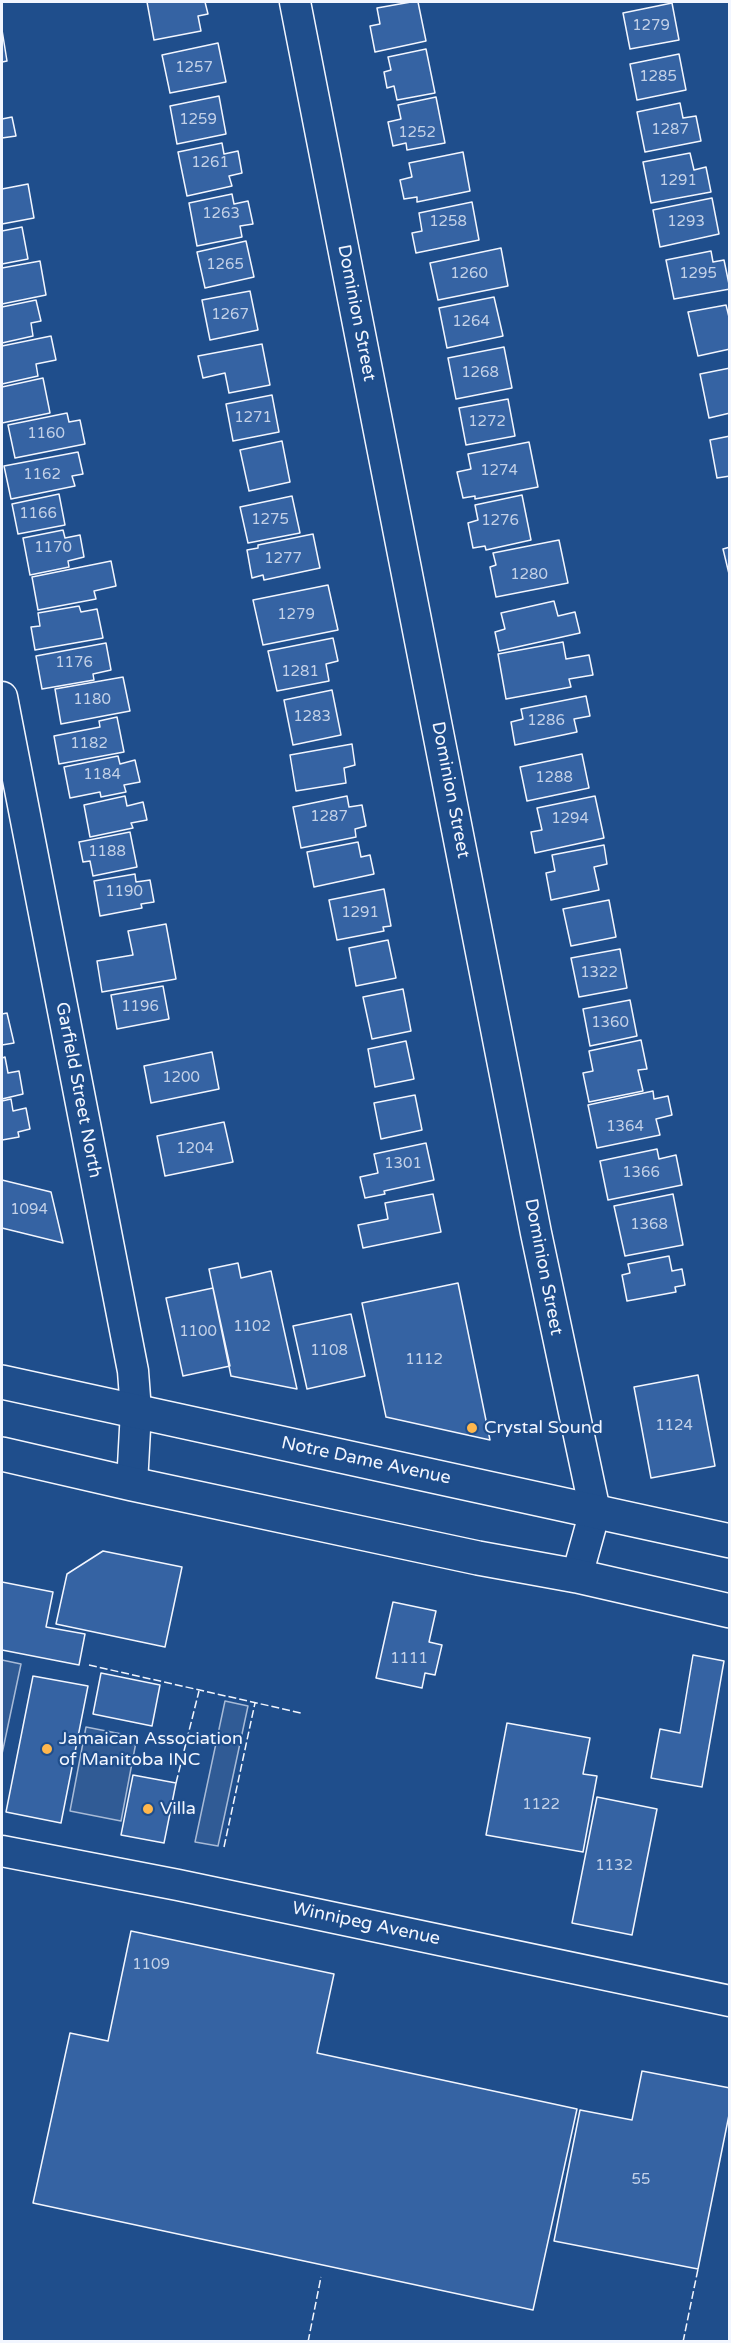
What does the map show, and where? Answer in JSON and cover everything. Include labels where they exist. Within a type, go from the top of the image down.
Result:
[{"type":"main road","name":"Notre Dame Avenue","points":[[2,1382],[729,1540]]},
{"type":"main road","points":[[2,1454],[478,1558],[577,1576],[729,1611]]},
{"type":"street","name":"Dominion Street","points":[[296,2],[534,1221],[595,1511],[577,1576]]},
{"type":"street","name":"Garfield Street North","points":[[2,697],[133,1371],[136,1411],[132,1484]]},
{"type":"street","name":"Winnipeg Avenue","points":[[2,1851],[121,1873],[729,2001]]},
{"type":"shaded area","points":[[2,1660],[21,1664],[2,1754]]},
{"type":"shaded area","points":[[225,1701],[248,1706],[218,1846],[195,1842]]},
{"type":"shaded area","points":[[86,1727],[137,1737],[121,1821],[70,1811]]},
{"type":"building","points":[[147,2],[205,2],[208,14],[198,16],[201,31],[154,40]]},
{"type":"building","points":[[418,2],[426,41],[375,52],[370,26],[380,24],[377,8]]},
{"type":"building","points":[[672,3],[679,40],[630,49],[623,13]]},
{"type":"building","points":[[2,30],[7,61],[2,62]]},
{"type":"building","points":[[218,43],[226,82],[170,93],[162,55]]},
{"type":"building","points":[[426,49],[435,93],[397,100],[394,86],[387,88],[384,72],[391,70],[388,57]]},
{"type":"building","points":[[679,54],[686,90],[637,100],[630,64]]},
{"type":"building","points":[[219,96],[226,134],[177,144],[170,106]]},
{"type":"building","points":[[436,97],[445,143],[407,150],[406,143],[393,146],[388,122],[401,119],[398,105]]},
{"type":"building","points":[[680,103],[683,118],[696,116],[701,141],[645,152],[637,112]]},
{"type":"building","points":[[12,117],[16,136],[2,138],[2,119]]},
{"type":"building","points":[[222,143],[224,154],[238,151],[242,173],[229,176],[232,186],[187,196],[178,152]]},
{"type":"building","points":[[463,152],[470,191],[417,202],[417,197],[404,199],[400,180],[412,177],[409,163]]},
{"type":"building","points":[[690,153],[694,170],[706,167],[711,192],[651,203],[643,162]]},
{"type":"building","points":[[28,184],[34,218],[2,224],[2,189]]},
{"type":"building","points":[[232,194],[234,204],[248,201],[253,224],[240,226],[242,237],[197,246],[189,203]]},
{"type":"building","points":[[712,198],[719,234],[660,247],[653,210]]},
{"type":"building","points":[[472,202],[479,240],[416,253],[412,233],[422,231],[419,213]]},
{"type":"building","points":[[22,227],[28,259],[2,264],[2,231]]},
{"type":"building","points":[[246,241],[254,277],[205,288],[197,252]]},
{"type":"building","points":[[501,248],[508,286],[438,300],[430,263]]},
{"type":"building","points":[[711,251],[713,262],[724,260],[730,289],[674,299],[666,260]]},
{"type":"building","points":[[40,261],[46,295],[2,304],[2,268]]},
{"type":"building","points":[[250,291],[258,330],[210,340],[202,300]]},
{"type":"building","points":[[494,297],[503,336],[447,348],[439,308]]},
{"type":"building","points":[[36,300],[41,321],[31,323],[33,336],[2,343],[2,307]]},
{"type":"building","points":[[726,305],[730,321],[730,349],[698,356],[688,312]]},
{"type":"building","points":[[51,336],[56,360],[36,364],[38,376],[2,384],[2,346]]},
{"type":"building","points":[[262,344],[270,385],[229,393],[225,373],[203,378],[198,356]]},
{"type":"building","points":[[504,347],[512,388],[456,399],[448,358]]},
{"type":"building","points":[[730,368],[730,413],[709,418],[700,374]]},
{"type":"building","points":[[43,378],[50,413],[2,423],[2,387]]},
{"type":"building","points":[[272,395],[279,432],[233,441],[226,404]]},
{"type":"building","points":[[508,399],[515,436],[466,445],[459,408]]},
{"type":"building","points":[[67,413],[69,422],[80,420],[85,444],[15,458],[8,425]]},
{"type":"building","points":[[730,436],[730,476],[717,478],[710,440]]},
{"type":"building","points":[[282,441],[290,482],[249,491],[240,450]]},
{"type":"building","points":[[529,442],[538,487],[475,499],[475,496],[463,498],[457,472],[471,469],[468,454]]},
{"type":"building","points":[[78,452],[83,474],[72,476],[75,486],[11,499],[4,466]]},
{"type":"building","points":[[59,494],[65,525],[18,534],[12,504]]},
{"type":"building","points":[[522,495],[531,540],[486,550],[485,546],[473,548],[468,523],[478,520],[475,505]]},
{"type":"building","points":[[292,496],[300,533],[248,543],[240,507]]},
{"type":"building","points":[[63,530],[65,538],[80,535],[84,557],[68,561],[69,567],[30,575],[23,538]]},
{"type":"building","points":[[313,534],[320,568],[264,580],[263,575],[252,578],[247,550],[258,548],[258,545]]},
{"type":"building","points":[[559,540],[568,583],[496,597],[490,567],[496,565],[493,553]]},
{"type":"building","points":[[730,547],[730,578],[723,549]]},
{"type":"building","points":[[111,561],[116,586],[94,591],[96,599],[38,610],[32,577]]},
{"type":"building","points":[[328,585],[338,630],[263,645],[253,600]]},
{"type":"building","points":[[554,601],[558,616],[575,612],[580,633],[499,651],[495,632],[505,629],[501,613]]},
{"type":"building","points":[[79,606],[81,612],[97,609],[103,638],[35,650],[31,627],[40,626],[38,613]]},
{"type":"building","points":[[333,638],[338,661],[326,664],[329,681],[277,691],[268,651]]},
{"type":"building","points":[[563,642],[566,659],[589,655],[593,675],[569,679],[571,687],[506,699],[498,654]]},
{"type":"building","points":[[106,643],[111,670],[93,674],[94,680],[42,689],[36,656]]},
{"type":"building","points":[[123,677],[130,711],[61,724],[55,689]]},
{"type":"building","points":[[332,690],[341,735],[293,745],[284,700]]},
{"type":"building","points":[[586,696],[590,716],[574,719],[577,732],[515,745],[511,722],[523,719],[521,709]]},
{"type":"building","points":[[117,717],[124,752],[59,764],[54,736],[100,727],[99,721]]},
{"type":"building","points":[[352,744],[355,765],[344,768],[346,783],[296,791],[290,755]]},
{"type":"building","points":[[582,754],[589,788],[527,801],[520,767]]},
{"type":"building","points":[[118,756],[120,764],[135,760],[140,782],[124,785],[126,792],[101,797],[100,792],[70,798],[64,767]]},
{"type":"building","points":[[125,796],[127,806],[143,802],[147,820],[131,823],[133,828],[90,837],[84,805]]},
{"type":"building","points":[[347,796],[349,807],[362,805],[366,826],[355,829],[356,837],[301,848],[293,807]]},
{"type":"building","points":[[595,796],[604,838],[535,853],[531,832],[542,830],[537,808]]},
{"type":"building","points":[[130,832],[137,867],[93,876],[90,861],[83,862],[79,842]]},
{"type":"building","points":[[358,842],[361,857],[370,855],[374,874],[314,887],[307,852]]},
{"type":"building","points":[[604,845],[607,864],[594,867],[599,890],[551,900],[546,873],[555,871],[552,855]]},
{"type":"building","points":[[135,874],[136,882],[150,880],[154,902],[141,904],[142,908],[100,916],[94,881]]},
{"type":"building","points":[[384,889],[391,926],[383,927],[384,931],[337,940],[329,900]]},
{"type":"building","points":[[609,900],[616,937],[571,946],[563,909]]},
{"type":"building","points":[[166,924],[176,979],[102,992],[97,961],[133,955],[128,931]]},
{"type":"building","points":[[388,940],[396,978],[356,986],[349,948]]},
{"type":"building","points":[[620,949],[627,988],[579,997],[571,958]]},
{"type":"building","points":[[163,986],[169,1019],[117,1029],[111,995]]},
{"type":"building","points":[[403,989],[411,1031],[372,1039],[363,997]]},
{"type":"building","points":[[630,1000],[637,1036],[590,1046],[583,1009]]},
{"type":"building","points":[[7,1013],[14,1043],[2,1045],[2,1014]]},
{"type":"building","points":[[641,1040],[647,1069],[638,1070],[643,1091],[589,1102],[583,1073],[593,1071],[589,1051]]},
{"type":"building","points":[[406,1041],[414,1079],[375,1087],[368,1049]]},
{"type":"building","points":[[212,1052],[219,1089],[151,1103],[144,1066]]},
{"type":"building","points":[[5,1057],[8,1073],[19,1071],[23,1094],[2,1099],[2,1058]]},
{"type":"building","points":[[653,1091],[654,1099],[668,1096],[672,1115],[656,1119],[660,1135],[597,1148],[588,1105]]},
{"type":"building","points":[[415,1095],[422,1130],[381,1139],[374,1103]]},
{"type":"building","points":[[11,1099],[13,1111],[26,1108],[30,1129],[18,1132],[19,1137],[2,1140],[2,1101]]},
{"type":"building","points":[[224,1122],[233,1162],[165,1176],[157,1136]]},
{"type":"building","points":[[426,1143],[434,1180],[384,1191],[385,1194],[365,1198],[360,1177],[378,1173],[374,1154]]},
{"type":"building","points":[[657,1149],[659,1159],[676,1155],[682,1185],[608,1200],[600,1161]]},
{"type":"building","points":[[2,1180],[51,1192],[63,1243],[2,1228]]},
{"type":"building","points":[[433,1194],[441,1232],[363,1248],[358,1225],[388,1219],[385,1203]]},
{"type":"building","points":[[673,1194],[683,1245],[625,1256],[614,1206]]},
{"type":"building","points":[[669,1256],[672,1271],[682,1269],[685,1285],[675,1287],[676,1292],[627,1301],[622,1275],[630,1273],[628,1264]]},
{"type":"building","points":[[238,1263],[241,1278],[271,1271],[297,1389],[231,1376],[209,1269]]},
{"type":"building","points":[[458,1283],[490,1440],[386,1417],[362,1303]]},
{"type":"building","points":[[213,1288],[230,1366],[183,1376],[166,1298]]},
{"type":"building","points":[[351,1314],[365,1376],[307,1389],[293,1326]]},
{"type":"building","points":[[698,1375],[715,1466],[651,1478],[634,1387]]},
{"type":"building","points":[[103,1551],[182,1567],[165,1647],[56,1624],[67,1574]]},
{"type":"building","points":[[2,1582],[53,1592],[46,1627],[85,1634],[79,1665],[2,1650]]},
{"type":"building","points":[[393,1602],[436,1611],[429,1642],[442,1645],[435,1675],[425,1673],[422,1688],[376,1678]]},
{"type":"building","points":[[693,1655],[724,1661],[702,1787],[651,1778],[660,1729],[680,1733]]},
{"type":"building","points":[[101,1673],[160,1685],[152,1726],[93,1714]]},
{"type":"building","name":"Jamaican Association of Manitoba INC","points":[[33,1676],[88,1686],[61,1823],[6,1812]]},
{"type":"building","points":[[507,1723],[590,1738],[583,1774],[597,1776],[583,1852],[486,1835]]},
{"type":"building","name":"Villa","points":[[133,1775],[176,1783],[164,1843],[121,1835]]},
{"type":"building","points":[[597,1797],[657,1809],[632,1935],[572,1923]]},
{"type":"building","points":[[131,1931],[334,1974],[317,2053],[577,2109],[533,2310],[33,2203],[70,2033],[108,2041]]},
{"type":"building","points":[[642,2071],[730,2088],[730,2110],[698,2269],[554,2241],[580,2110],[632,2120]]},
{"type":"fence","points":[[89,1665],[301,1713]]},
{"type":"fence","points":[[176,1783],[199,1691]]},
{"type":"fence","points":[[224,1847],[255,1703]]},
{"type":"fence","points":[[683,2342],[698,2269]]},
{"type":"fence","points":[[308,2342],[321,2277]]},
{"type":"place","name":"Crystal Sound","points":[[472,1428]]},
{"type":"place","name":"Jamaican Association of Manitoba INC","points":[[47,1749]]},
{"type":"place","name":"Villa","points":[[148,1809]]}]
